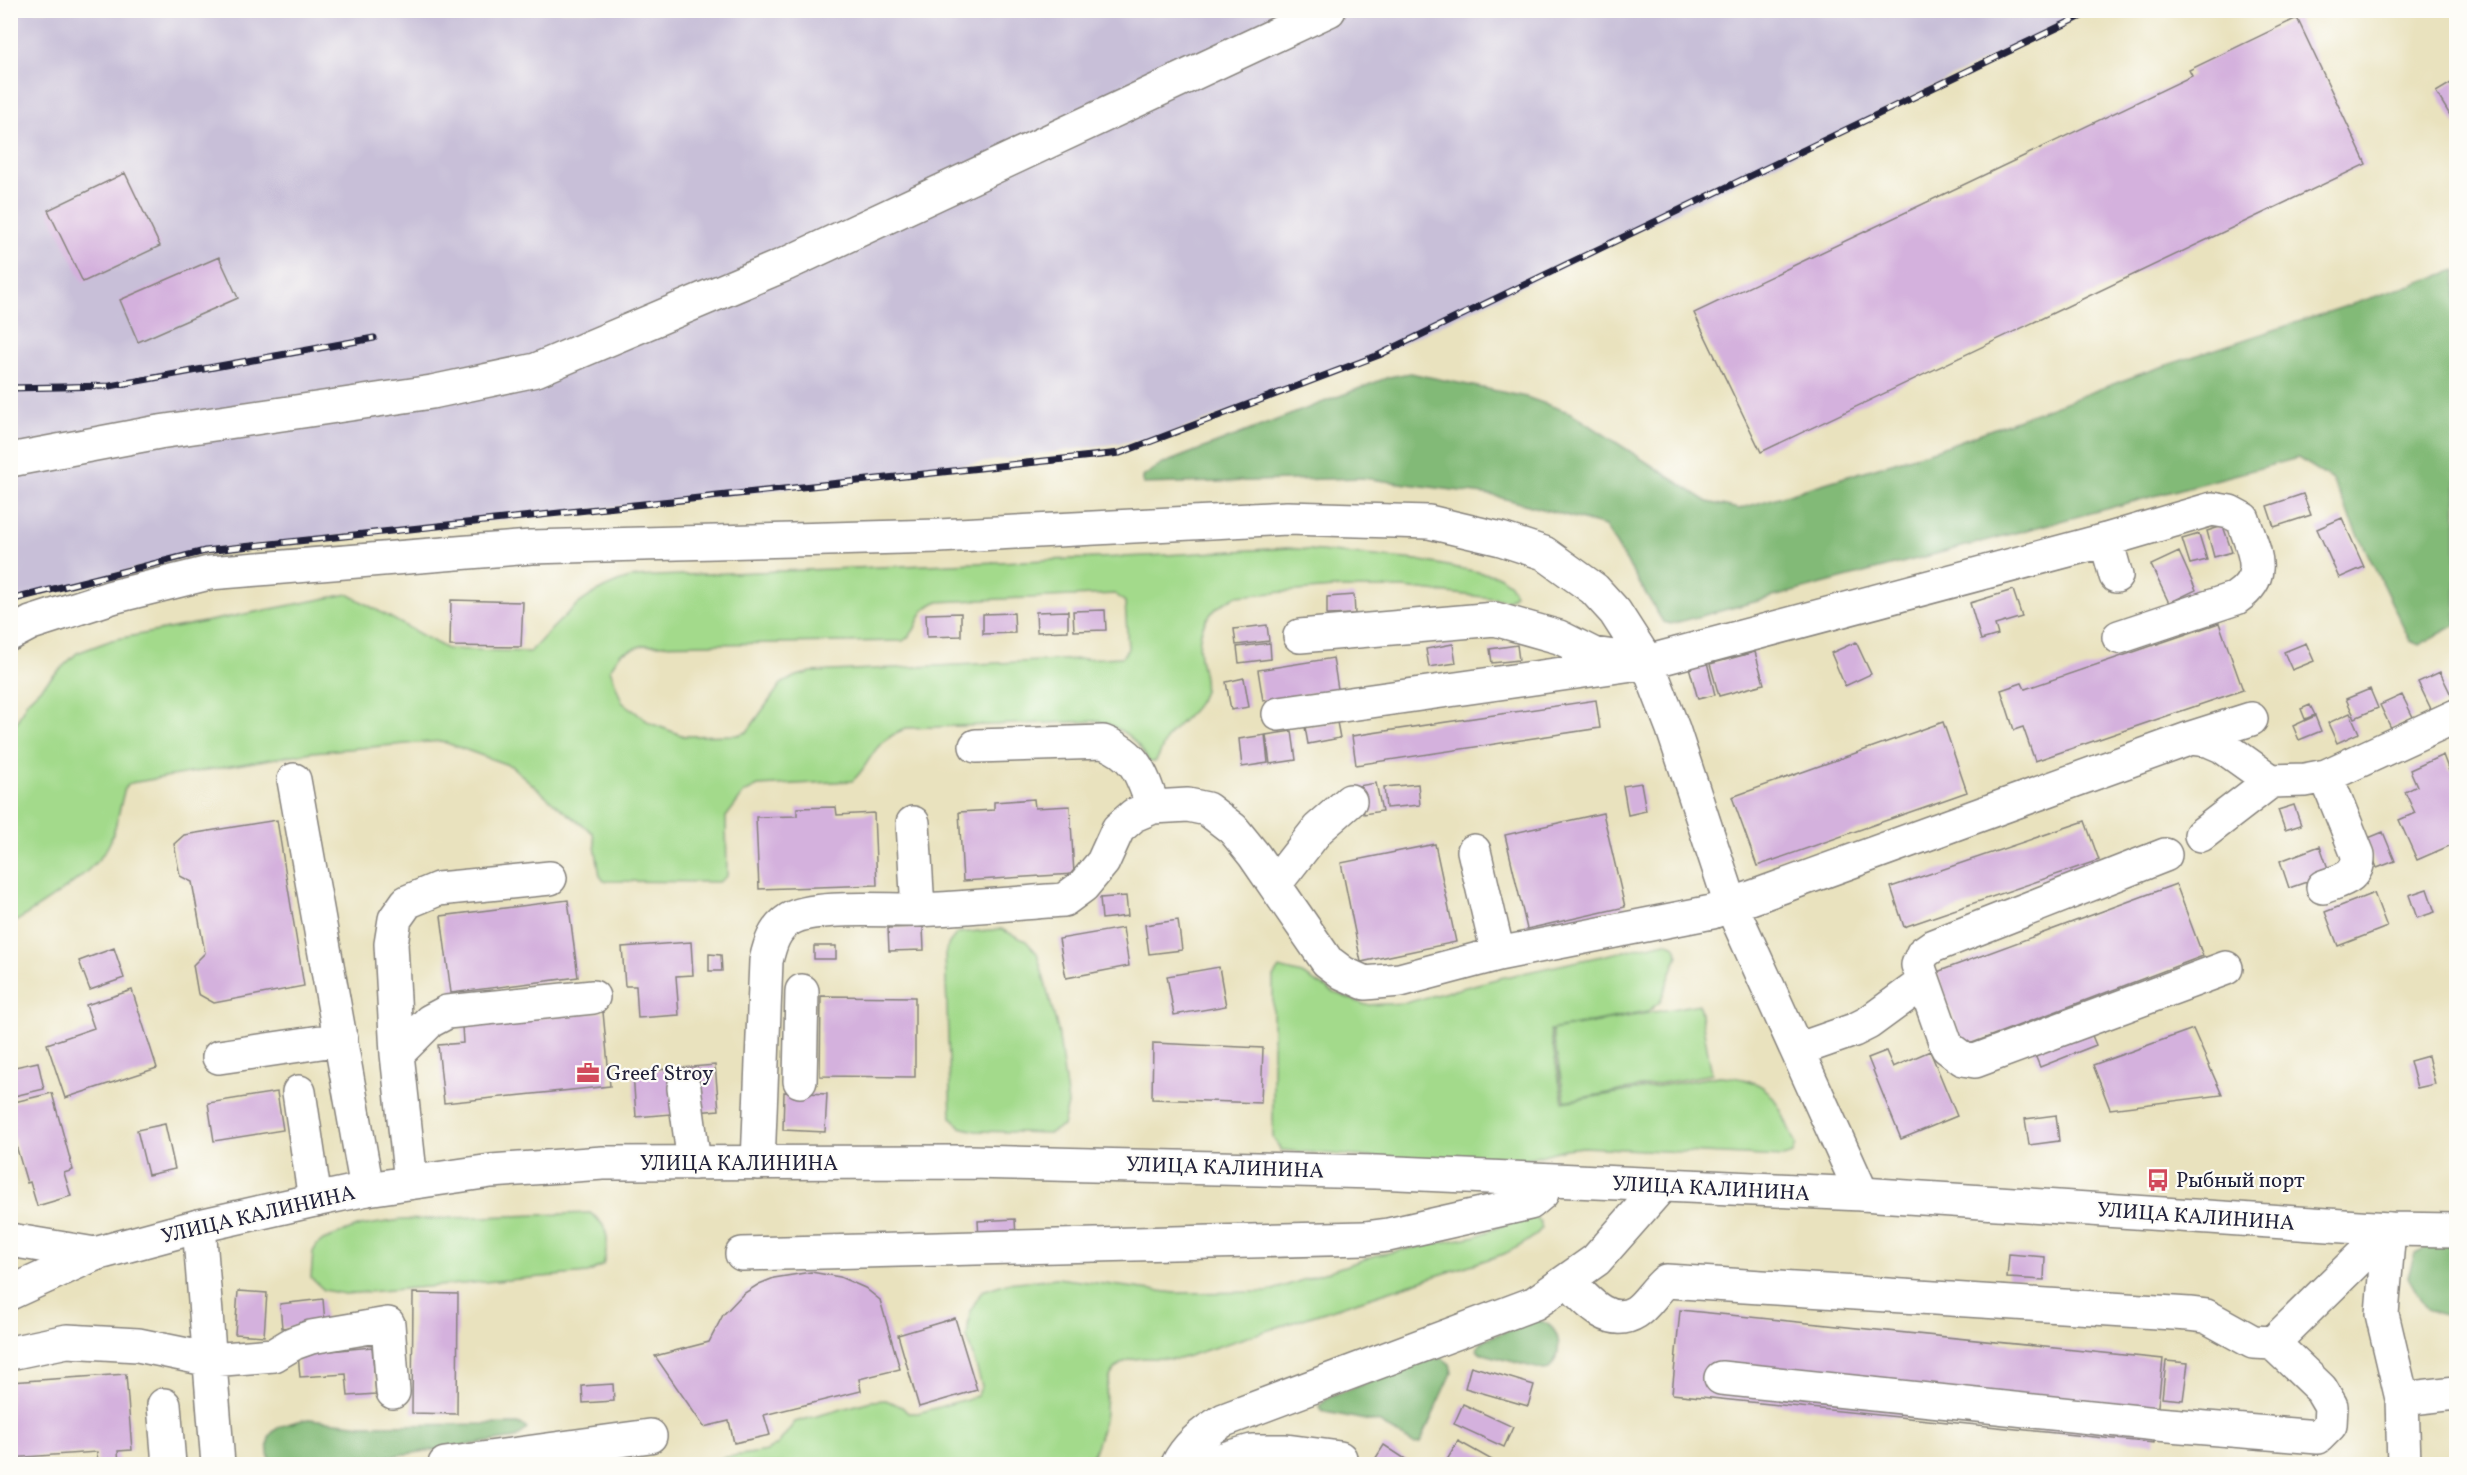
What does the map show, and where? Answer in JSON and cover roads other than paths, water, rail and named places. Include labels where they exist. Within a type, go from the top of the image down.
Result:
[{"type":"main road","points":[[10,460],[159,432],[432,392],[536,370],[797,259],[1329,10]]},
{"type":"main road","points":[[1279,714],[1647,662],[2106,540],[2212,509],[2230,512],[2243,519],[2257,565],[2256,579],[2248,590],[2236,598],[2119,637]]},
{"type":"main road","points":[[10,657],[21,629],[112,597],[209,573],[531,548],[939,536],[1287,518],[1430,522],[1501,539],[1544,554],[1594,589],[1616,612],[1647,662],[1673,729],[1731,904],[1862,1194]]},
{"type":"main road","points":[[2106,540],[2116,576]]},
{"type":"main road","points":[[1300,636],[1495,619],[1559,637],[1593,654],[1647,662]]},
{"type":"main road","points":[[2201,835],[2271,781],[2305,780],[2326,776],[2457,716]]},
{"type":"main road","points":[[758,1162],[766,962],[772,939],[780,927],[792,918],[810,912],[918,910],[1065,900],[1083,886],[1103,862],[1118,829],[1134,815],[1153,807],[1188,805],[1207,809],[1233,829],[1275,884],[1327,961],[1343,974],[1365,983],[1400,981],[1498,954],[1712,912],[2191,738],[2251,719]]},
{"type":"main road","points":[[2191,738],[2208,740],[2223,746],[2271,781]]},
{"type":"main road","points":[[976,746],[1103,742],[1119,748],[1129,756],[1143,776],[1153,807]]},
{"type":"main road","points":[[2323,887],[2351,876],[2359,866],[2355,847],[2326,776]]},
{"type":"main road","points":[[294,780],[367,1189]]},
{"type":"main road","points":[[1275,884],[1318,829],[1350,801]]},
{"type":"main road","points":[[913,823],[918,910]]},
{"type":"main road","points":[[1474,850],[1498,954]]},
{"type":"main road","points":[[2165,855],[1933,946],[1923,953],[1918,965],[1947,1047],[1963,1059],[1975,1061],[2226,968]]},
{"type":"main road","points":[[411,1182],[397,1054],[391,944],[395,919],[407,902],[438,888],[549,878]]},
{"type":"main road","points":[[1797,1050],[1868,1023],[1924,982]]},
{"type":"main road","points":[[761,1086],[800,1074],[802,991]]},
{"type":"main road","points":[[397,1054],[430,1021],[447,1012],[593,997]]},
{"type":"main road","points":[[219,1057],[340,1040]]},
{"type":"main road","points":[[684,1088],[694,1163]]},
{"type":"main road","points":[[299,1092],[315,1200]]},
{"type":"main road","name":"УЛИЦА КАЛИНИНА","points":[[10,1293],[94,1254],[199,1226],[315,1200],[367,1189],[491,1171],[603,1163],[970,1162],[1174,1165],[1862,1194],[2389,1229],[2457,1230]]},
{"type":"main road","points":[[742,1254],[1365,1238],[1388,1235],[1530,1203],[1542,1192],[1545,1180]]},
{"type":"main road","points":[[1178,1464],[1204,1431],[1224,1420],[1535,1302],[1596,1260],[1662,1185]]},
{"type":"main road","points":[[199,1226],[210,1360],[211,1463]]},
{"type":"main road","points":[[2273,1343],[2389,1229]]},
{"type":"main road","points":[[2389,1229],[2382,1314],[2402,1399],[2404,1464]]},
{"type":"main road","points":[[10,1240],[94,1254]]},
{"type":"main road","points":[[1568,1281],[1594,1308],[1619,1318],[1635,1313],[1646,1304],[1653,1291],[1666,1281],[2206,1316],[2253,1342],[2273,1343],[2321,1389],[2331,1406],[2330,1425],[2318,1437],[2157,1424],[1721,1378]]},
{"type":"main road","points":[[10,1353],[68,1341],[138,1345],[210,1360],[274,1355],[294,1343],[311,1337],[395,1321],[393,1392]]},
{"type":"main road","points":[[2402,1399],[2457,1393]]},
{"type":"main road","points":[[164,1406],[169,1464]]},
{"type":"main road","points":[[445,1464],[650,1436]]},
{"type":"main road","points":[[1206,1464],[1252,1451],[1286,1451],[1340,1458]]},
{"type":"railway","points":[[10,600],[205,551],[1120,453],[1379,355],[2094,10]]},
{"type":"railway","points":[[10,388],[110,386],[374,338]]},
{"type":"place","name":"Greef Stroy","points":[[588,1073]]},
{"type":"place","name":"Рыбный порт","points":[[2158,1180]]}]
